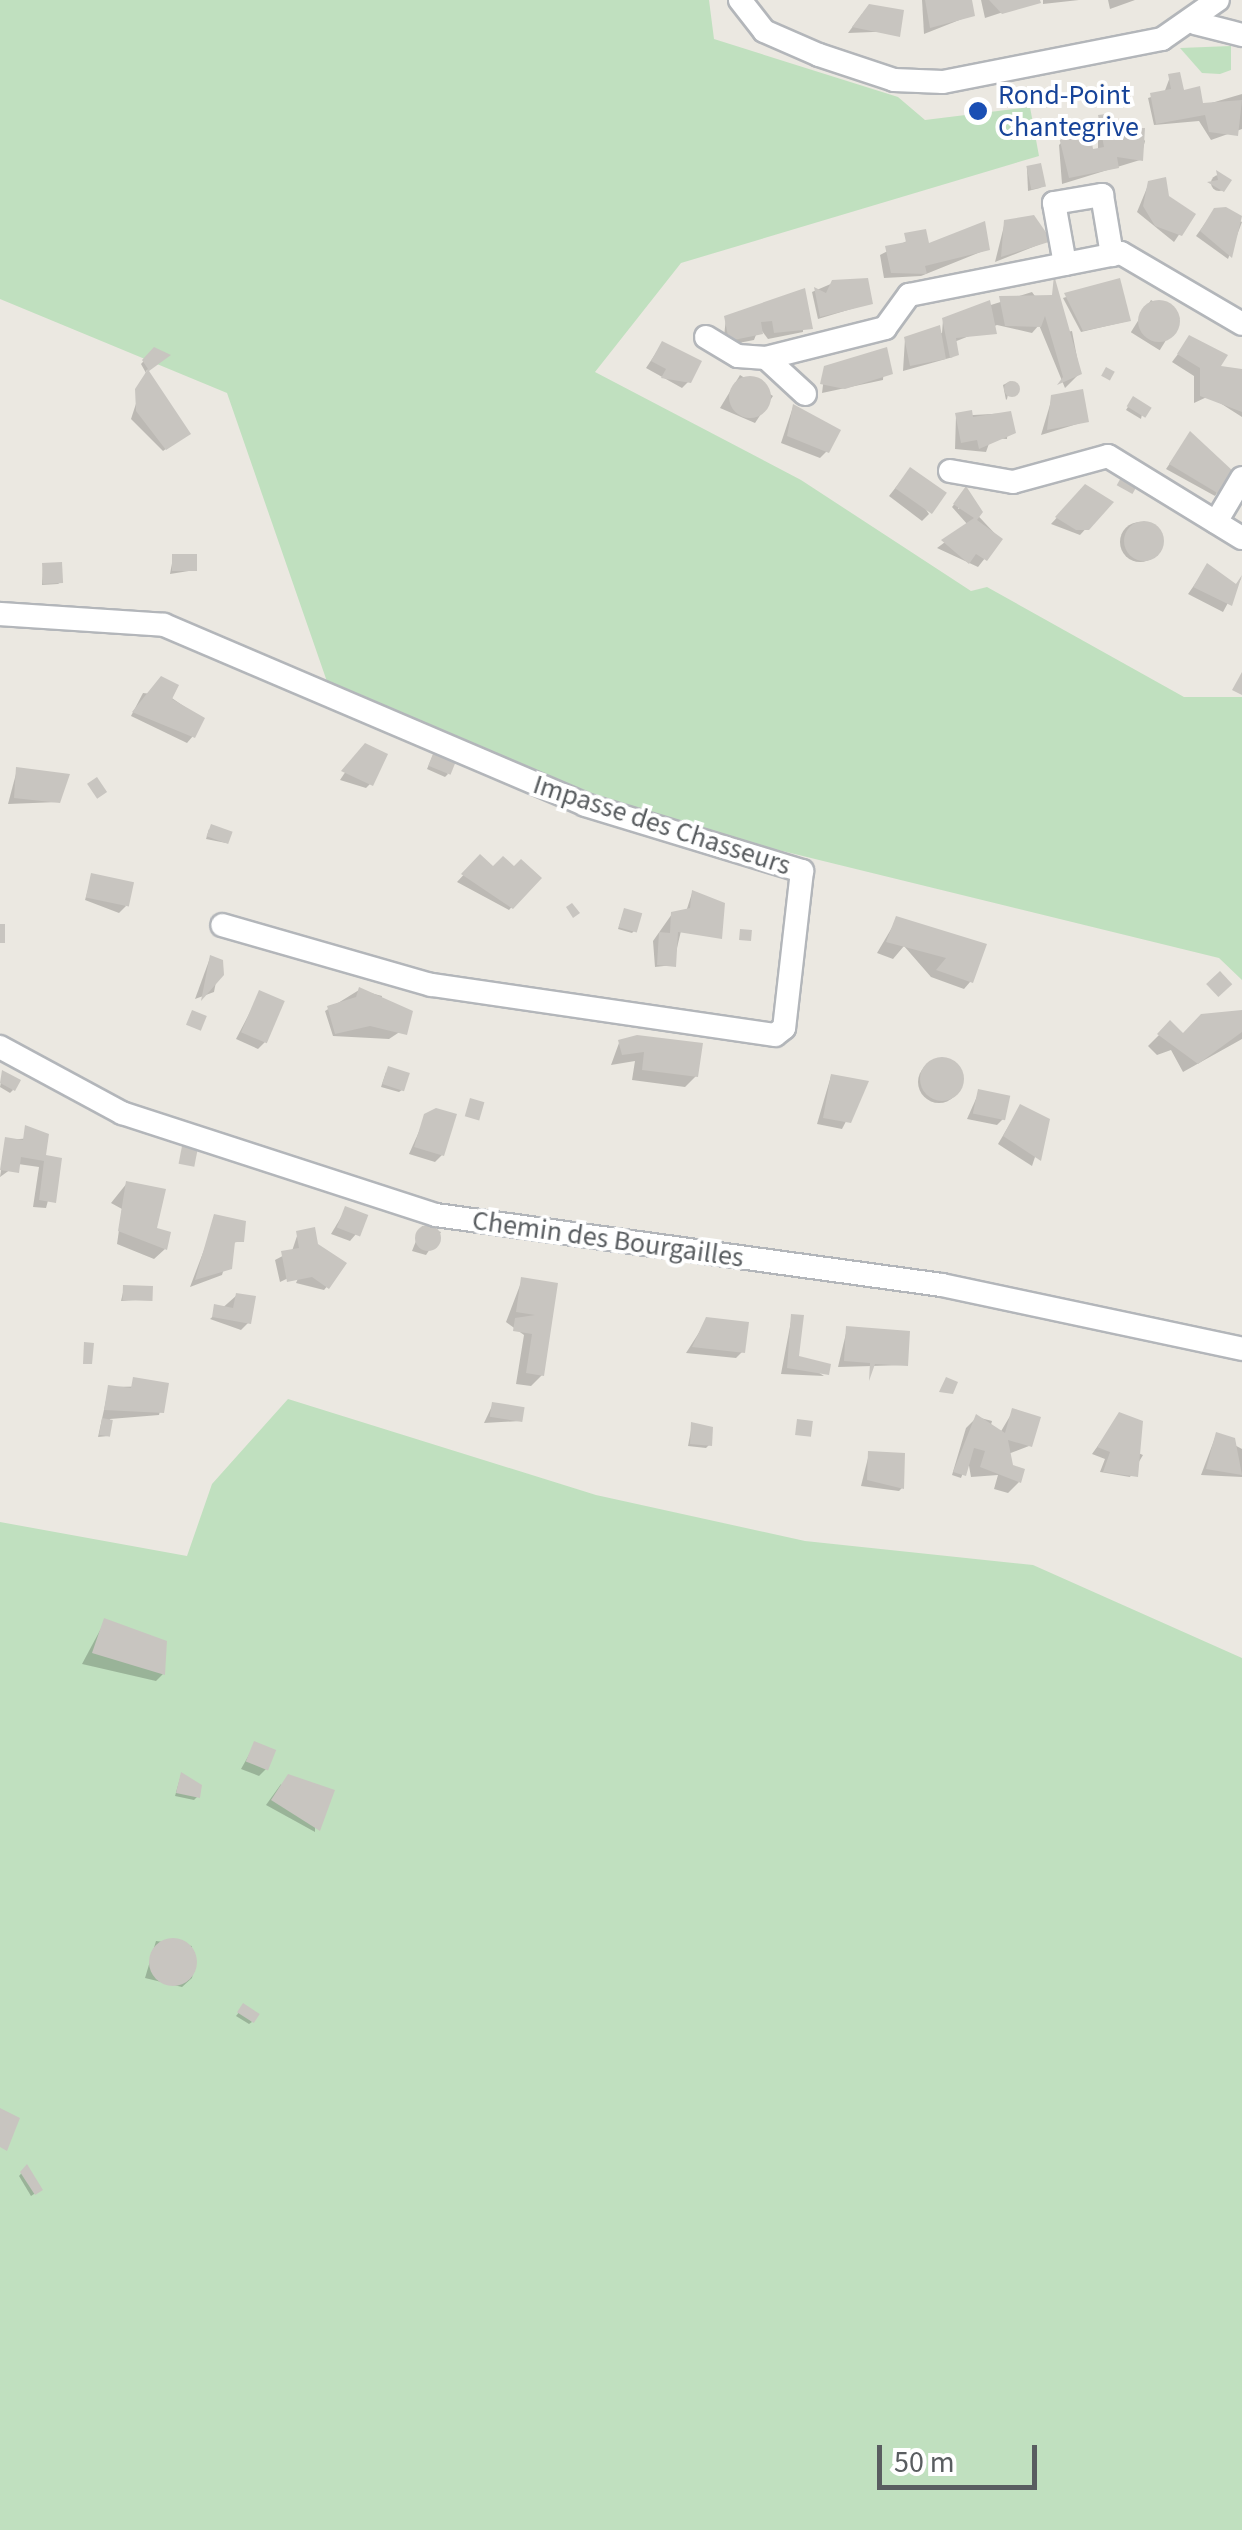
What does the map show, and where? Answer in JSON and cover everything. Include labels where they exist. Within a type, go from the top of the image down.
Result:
[{"type":"street","points":[[740,0],[764,31],[894,80],[1001,71],[1195,23],[1242,35]]},
{"type":"street","points":[[1195,23],[1217,2],[1242,22]]},
{"type":"street","points":[[1064,264],[1054,203],[1102,195],[1112,255]]},
{"type":"street","points":[[706,337],[738,356],[766,358],[884,328],[909,294],[1112,255],[1242,324]]},
{"type":"street","points":[[766,358],[806,394]]},
{"type":"street","points":[[950,471],[1012,482],[1108,456],[1242,538]]},
{"type":"street","points":[[1216,522],[1242,478]]},
{"type":"street","name":"Impasse des Chasseurs","points":[[0,614],[164,624],[585,805],[802,872],[784,1028],[776,1035],[431,985],[222,925]]},
{"type":"street","name":"Chemin des Bourgailles","points":[[0,1047],[122,1112],[436,1215],[942,1284],[1242,1349]]},
{"type":"green space","points":[[0,0],[709,0],[714,39],[898,97],[925,120],[1030,107],[1039,156],[681,263],[595,372],[801,480],[971,591],[987,587],[1184,697],[1242,697],[1242,980],[1219,958],[652,819],[332,696],[227,393],[0,299]]},
{"type":"green space","points":[[1231,46],[1231,70],[1220,74],[1202,73],[1180,48]]},
{"type":"green space","points":[[288,1399],[596,1495],[805,1541],[1033,1565],[1242,1658],[1242,2530],[0,2530],[0,1522],[187,1556],[212,1484]]},
{"type":"building","points":[[925,0],[972,0],[975,16],[930,28]]},
{"type":"building","points":[[989,0],[1040,0],[1041,3],[1002,14]]},
{"type":"building","points":[[869,4],[904,10],[900,37],[852,27]]},
{"type":"building","points":[[1180,72],[1184,90],[1200,86],[1203,103],[1242,100],[1238,136],[1209,132],[1205,115],[1156,124],[1150,93],[1171,89],[1168,74]]},
{"type":"building","points":[[1106,114],[1109,129],[1145,128],[1143,161],[1117,157],[1119,168],[1069,178],[1059,137],[1090,131],[1093,149],[1104,147],[1098,115]]},
{"type":"building","points":[[1041,163],[1046,186],[1031,190],[1026,166]]},
{"type":"building","points":[[1216,170],[1232,180],[1224,192],[1207,182],[1218,180]]},
{"type":"building","points":[[1166,177],[1169,196],[1196,214],[1182,236],[1155,226],[1143,206],[1148,181]]},
{"type":"building","points":[[1226,207],[1242,216],[1232,258],[1200,231],[1214,208]]},
{"type":"building","points":[[1034,215],[1052,241],[1001,257],[1004,220]]},
{"type":"building","points":[[985,221],[990,250],[925,266],[927,274],[891,273],[885,246],[906,242],[904,233],[926,229],[929,243]]},
{"type":"building","points":[[1054,275],[1082,374],[1057,385],[1063,377],[1045,316],[1041,327],[1005,326],[999,296],[1052,295]]},
{"type":"building","points":[[868,278],[873,304],[820,317],[814,287],[826,293],[832,280]]},
{"type":"building","points":[[1120,278],[1131,321],[1083,331],[1064,293]]},
{"type":"building","points":[[805,288],[813,329],[774,333],[772,321],[761,322],[763,334],[729,341],[724,316]]},
{"type":"building","points":[[990,300],[997,334],[956,338],[959,355],[950,358],[942,318]]},
{"type":"building","points":[[1159,300],[1174,306],[1180,321],[1174,336],[1159,342],[1144,336],[1138,321],[1144,306]]},
{"type":"building","points":[[940,325],[946,359],[910,366],[904,337]]},
{"type":"building","points":[[1189,335],[1228,355],[1221,366],[1242,369],[1242,412],[1200,396],[1200,368],[1177,354]]},
{"type":"building","points":[[662,341],[702,361],[691,383],[661,378],[666,369],[651,361]]},
{"type":"building","points":[[154,347],[171,355],[149,371],[191,434],[166,450],[136,411],[135,389],[148,369],[142,360]]},
{"type":"building","points":[[887,347],[893,374],[845,389],[820,384],[824,366]]},
{"type":"building","points":[[1106,367],[1115,372],[1110,381],[1101,376]]},
{"type":"building","points":[[750,376],[765,382],[771,397],[765,412],[750,418],[735,412],[729,397],[735,382]]},
{"type":"building","points":[[1012,381],[1020,389],[1012,397],[1004,389]]},
{"type":"building","points":[[1083,389],[1089,422],[1047,430],[1051,395]]},
{"type":"building","points":[[1133,396],[1152,408],[1145,418],[1127,406]]},
{"type":"building","points":[[793,404],[841,430],[829,453],[787,436]]},
{"type":"building","points":[[972,410],[973,417],[1011,411],[1016,433],[979,449],[977,440],[961,443],[955,413]]},
{"type":"building","points":[[1190,431],[1234,472],[1219,494],[1169,464]]},
{"type":"building","points":[[910,467],[947,493],[932,514],[895,488]]},
{"type":"building","points":[[1123,474],[1139,483],[1132,494],[1117,485]]},
{"type":"building","points":[[1085,484],[1114,502],[1089,530],[1076,530],[1055,517]]},
{"type":"building","points":[[966,486],[983,512],[977,520],[1003,539],[987,561],[976,554],[969,564],[941,540],[974,518],[953,504]]},
{"type":"building","points":[[1144,521],[1158,527],[1164,541],[1158,555],[1144,561],[1130,555],[1124,541],[1130,527]]},
{"type":"building","points":[[172,554],[197,554],[197,571],[172,571]]},
{"type":"building","points":[[62,562],[63,583],[43,584],[42,563]]},
{"type":"building","points":[[1207,563],[1236,584],[1242,575],[1232,606],[1193,587]]},
{"type":"building","points":[[1242,672],[1242,695],[1232,690]]},
{"type":"building","points":[[161,676],[179,685],[172,699],[205,718],[195,738],[132,712]]},
{"type":"building","points":[[365,743],[388,754],[373,786],[341,771]]},
{"type":"building","points":[[435,749],[457,758],[451,775],[428,766]]},
{"type":"building","points":[[16,767],[70,774],[60,803],[14,798]]},
{"type":"building","points":[[97,777],[107,792],[97,799],[87,784]]},
{"type":"building","points":[[211,824],[233,832],[228,844],[207,836]]},
{"type":"building","points":[[480,854],[493,866],[503,856],[514,866],[521,859],[542,878],[513,909],[461,874]]},
{"type":"building","points":[[91,873],[134,882],[129,907],[86,897]]},
{"type":"building","points":[[692,890],[725,903],[722,939],[678,932],[676,967],[657,965],[659,932],[670,933],[671,912],[690,908]]},
{"type":"building","points":[[572,903],[580,913],[573,918],[566,907]]},
{"type":"building","points":[[624,908],[642,913],[637,932],[618,927]]},
{"type":"building","points":[[896,916],[987,944],[973,983],[936,970],[946,958],[886,942]]},
{"type":"building","points":[[0,924],[5,924],[5,943],[0,943]]},
{"type":"building","points":[[740,929],[752,930],[751,941],[739,940]]},
{"type":"building","points":[[210,955],[223,960],[224,975],[201,1001]]},
{"type":"building","points":[[1220,971],[1232,984],[1218,997],[1206,984]]},
{"type":"building","points":[[359,987],[413,1011],[407,1035],[370,1026],[335,1034],[327,1006],[356,997]]},
{"type":"building","points":[[259,990],[285,1001],[267,1043],[241,1032]]},
{"type":"building","points":[[192,1010],[207,1016],[201,1031],[186,1025]]},
{"type":"building","points":[[1242,1010],[1242,1032],[1198,1064],[1157,1034],[1170,1020],[1183,1033],[1201,1014]]},
{"type":"building","points":[[637,1035],[703,1043],[698,1077],[642,1070],[644,1052],[622,1055],[618,1040]]},
{"type":"building","points":[[942,1057],[957,1064],[964,1079],[957,1094],[942,1101],[927,1094],[920,1079],[927,1064]]},
{"type":"building","points":[[388,1066],[410,1073],[404,1091],[382,1084]]},
{"type":"building","points":[[2,1070],[21,1080],[15,1091],[0,1083]]},
{"type":"building","points":[[831,1074],[869,1081],[851,1123],[823,1118]]},
{"type":"building","points":[[978,1089],[1010,1096],[1005,1120],[973,1113]]},
{"type":"building","points":[[470,1098],[484,1102],[479,1120],[465,1116]]},
{"type":"building","points":[[1020,1104],[1050,1119],[1041,1161],[1003,1136]]},
{"type":"building","points":[[436,1108],[457,1114],[444,1156],[414,1147],[424,1114]]},
{"type":"building","points":[[25,1125],[49,1134],[46,1155],[62,1158],[56,1203],[39,1200],[44,1161],[21,1157],[19,1173],[0,1170],[5,1137],[23,1140]]},
{"type":"building","points":[[182,1146],[198,1149],[194,1167],[179,1164]]},
{"type":"building","points":[[126,1181],[166,1189],[157,1228],[171,1232],[167,1250],[118,1231]]},
{"type":"building","points":[[345,1206],[368,1215],[360,1236],[337,1227]]},
{"type":"building","points":[[214,1214],[246,1221],[244,1242],[235,1242],[232,1269],[195,1280]]},
{"type":"building","points":[[428,1225],[437,1229],[441,1238],[437,1247],[428,1251],[419,1247],[415,1238],[419,1229]]},
{"type":"building","points":[[315,1227],[318,1244],[347,1263],[329,1289],[312,1277],[287,1282],[281,1251],[299,1248],[296,1231]]},
{"type":"building","points":[[521,1277],[558,1283],[544,1376],[526,1373],[532,1334],[513,1331],[515,1318],[535,1315],[516,1312]]},
{"type":"building","points":[[123,1285],[153,1286],[152,1301],[122,1300]]},
{"type":"building","points":[[236,1293],[256,1296],[251,1324],[212,1317],[214,1304],[233,1308]]},
{"type":"building","points":[[791,1314],[804,1315],[799,1356],[831,1364],[829,1375],[787,1368]]},
{"type":"building","points":[[706,1317],[749,1322],[745,1353],[692,1347]]},
{"type":"building","points":[[846,1326],[910,1331],[908,1366],[875,1364],[869,1381],[870,1363],[844,1361]]},
{"type":"building","points":[[84,1342],[94,1343],[92,1364],[83,1364]]},
{"type":"building","points":[[133,1377],[169,1383],[164,1413],[104,1410],[108,1385],[131,1388]]},
{"type":"building","points":[[946,1377],[958,1382],[953,1394],[939,1392]]},
{"type":"building","points":[[492,1402],[525,1407],[522,1422],[490,1417]]},
{"type":"building","points":[[1012,1408],[1041,1417],[1032,1447],[1008,1440],[1013,1465],[1025,1469],[1021,1483],[980,1467],[985,1451],[974,1448],[966,1476],[953,1472],[976,1414],[1005,1433]]},
{"type":"building","points":[[1119,1412],[1143,1421],[1138,1477],[1103,1472],[1110,1452],[1097,1447]]},
{"type":"building","points":[[102,1418],[113,1420],[110,1437],[99,1435]]},
{"type":"building","points":[[797,1419],[813,1421],[811,1437],[795,1435]]},
{"type":"building","points":[[691,1422],[713,1427],[712,1446],[690,1444]]},
{"type":"building","points":[[1216,1432],[1235,1438],[1242,1475],[1206,1469]]},
{"type":"building","points":[[868,1451],[905,1453],[904,1489],[867,1480]]},
{"type":"building","points":[[104,1618],[167,1641],[165,1675],[92,1653]]},
{"type":"building","points":[[254,1741],[276,1750],[268,1770],[246,1761]]},
{"type":"building","points":[[181,1772],[202,1785],[200,1798],[176,1793]]},
{"type":"building","points":[[288,1774],[335,1790],[320,1831],[271,1800]]},
{"type":"building","points":[[173,1938],[190,1945],[197,1962],[190,1979],[173,1986],[156,1979],[149,1962],[156,1945]]},
{"type":"building","points":[[243,2003],[260,2014],[254,2023],[237,2012]]},
{"type":"building","points":[[0,2108],[20,2118],[7,2151],[0,2147]]},
{"type":"building","points":[[27,2164],[43,2190],[35,2195],[20,2172]]},
{"type":"place","name":"Rond-Point Chantegrive","points":[[978,111]]}]
